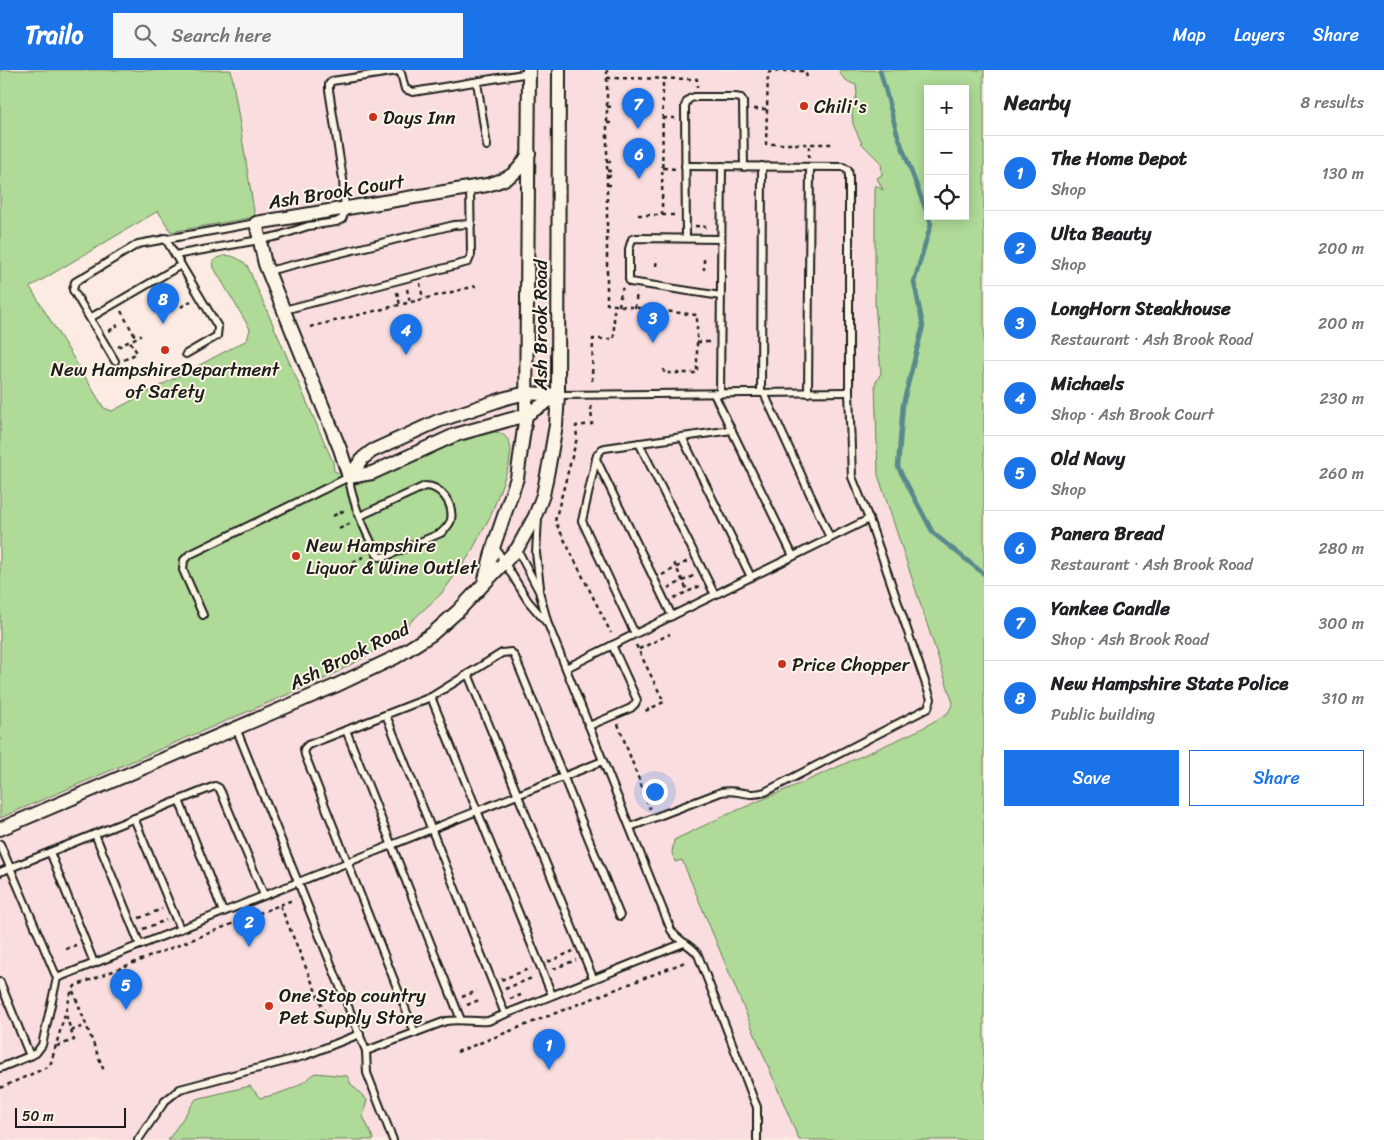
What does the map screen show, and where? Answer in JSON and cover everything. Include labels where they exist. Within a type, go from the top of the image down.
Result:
[{"type":"street","name":"Ash Brook Road","points":[[0,830],[335,686],[396,657],[432,634],[458,611],[517,549],[535,516],[543,495],[556,425],[558,396],[559,70]]},
{"type":"street","points":[[484,583],[494,545],[517,478],[526,415],[529,72]]},
{"type":"street","name":"Ash Brook Court","points":[[349,477],[340,449],[268,271],[256,223],[470,188],[501,181],[517,172],[529,154]]},
{"type":"street","points":[[349,477],[363,458],[372,451],[416,430],[506,398],[527,393],[558,396]]},
{"type":"street","points":[[349,477],[372,473],[454,435],[526,415],[558,396]]},
{"type":"lane","points":[[175,255],[278,236],[308,226],[336,222],[345,215],[342,169],[328,90],[329,84],[332,81],[394,71],[401,73],[403,86],[408,92],[529,72]]},
{"type":"lane","points":[[476,82],[487,146]]},
{"type":"lane","points":[[686,238],[685,106],[690,98],[741,98],[744,109],[744,166]]},
{"type":"lane","points":[[630,827],[728,790],[750,795],[765,792],[928,708],[930,704],[930,694],[869,519],[852,477],[849,392],[848,170],[843,168],[810,167],[685,166]]},
{"type":"lane","points":[[722,166],[721,296],[717,394],[732,430],[793,556]]},
{"type":"lane","points":[[762,166],[762,393],[830,538]]},
{"type":"lane","points":[[808,393],[810,167]]},
{"type":"lane","points":[[284,310],[468,262],[471,255],[470,188]]},
{"type":"lane","points":[[115,361],[73,290],[75,282],[133,246],[144,242],[256,223]]},
{"type":"lane","points":[[268,271],[454,225],[471,224]]},
{"type":"lane","points":[[165,238],[216,323],[218,332],[217,336],[186,354]]},
{"type":"lane","points":[[721,239],[632,239],[628,249],[629,278],[634,283],[721,296]]},
{"type":"lane","points":[[90,318],[181,265]]},
{"type":"lane","points":[[558,396],[849,392]]},
{"type":"lane","points":[[635,634],[582,521],[599,452],[602,449],[732,430]]},
{"type":"lane","points":[[682,437],[751,577]]},
{"type":"lane","points":[[639,443],[715,594]]},
{"type":"lane","points":[[596,460],[672,616]]},
{"type":"lane","points":[[203,614],[184,570],[184,560],[188,555],[349,477],[350,490],[355,505],[376,552],[379,557],[387,556],[441,533],[448,526],[451,518],[448,502],[438,489],[430,486],[425,486],[360,516]]},
{"type":"lane","points":[[543,495],[537,522],[536,542],[542,598],[548,624],[671,930],[675,936],[690,946],[698,955],[754,1100],[757,1140]]},
{"type":"lane","points":[[566,668],[869,519]]},
{"type":"lane","points":[[494,545],[532,607],[548,624]]},
{"type":"lane","points":[[517,549],[542,598]]},
{"type":"lane","points":[[589,726],[631,708],[636,700],[612,645]]},
{"type":"lane","points":[[415,1033],[304,755],[304,749],[314,742],[431,698],[502,653],[511,652],[515,656],[620,916]]},
{"type":"lane","points":[[468,674],[594,978]]},
{"type":"lane","points":[[431,698],[552,995]]},
{"type":"lane","points":[[386,715],[505,1014]]},
{"type":"lane","points":[[236,728],[360,1034],[366,1051],[367,1073],[393,1140]]},
{"type":"lane","points":[[346,730],[461,1020]]},
{"type":"lane","points":[[56,978],[603,761]]},
{"type":"lane","points":[[0,872],[215,786],[219,788],[264,895]]},
{"type":"lane","points":[[178,800],[223,912]]},
{"type":"lane","points":[[134,818],[180,929]]},
{"type":"lane","points":[[95,834],[140,944]]},
{"type":"lane","points":[[0,844],[56,978],[42,1045],[36,1053],[0,1068]]},
{"type":"lane","points":[[50,852],[94,963]]},
{"type":"lane","points":[[366,1051],[446,1021],[488,1021],[684,943]]},
{"type":"lane","points":[[0,982],[30,1056]]},
{"type":"lane","points":[[138,1140],[165,1102],[180,1090],[304,1056],[360,1034]]},
{"type":"path","points":[[806,77],[805,71],[770,71],[767,76],[766,144],[834,144]]},
{"type":"path","points":[[607,78],[697,79],[697,97]]},
{"type":"path","points":[[638,215],[662,215],[663,78]]},
{"type":"path","points":[[607,107],[614,106]]},
{"type":"path","points":[[744,109],[767,109]]},
{"type":"path","points":[[607,123],[614,123]]},
{"type":"path","points":[[607,162],[614,162]]},
{"type":"path","points":[[607,171],[614,171]]},
{"type":"path","points":[[607,176],[614,176]]},
{"type":"path","points":[[607,186],[614,185]]},
{"type":"path","points":[[656,266],[657,258]]},
{"type":"path","points":[[704,259],[704,270]]},
{"type":"path","points":[[418,276],[423,299]]},
{"type":"path","points":[[404,279],[410,302]]},
{"type":"path","points":[[394,282],[400,305]]},
{"type":"path","points":[[619,306],[621,291],[634,283],[635,308]]},
{"type":"path","points":[[310,327],[476,286]]},
{"type":"path","points":[[117,302],[136,338]]},
{"type":"path","points":[[592,381],[593,339],[614,339],[614,305]]},
{"type":"path","points":[[124,360],[137,353],[130,341],[141,335]]},
{"type":"path","points":[[333,516],[355,505]]},
{"type":"path","points":[[354,562],[376,552]]},
{"type":"path","points":[[654,579],[696,557]]},
{"type":"path","points":[[674,564],[688,592]]},
{"type":"path","points":[[660,592],[703,571]]},
{"type":"path","points":[[666,602],[708,582]]},
{"type":"path","points":[[639,649],[670,634]]},
{"type":"path","points":[[636,645],[664,702],[640,713]]},
{"type":"path","points":[[625,721],[617,724],[653,818]]},
{"type":"path","points":[[0,1088],[50,1066],[74,986],[112,973],[303,895]]},
{"type":"path","points":[[280,905],[326,1016]]},
{"type":"path","points":[[131,922],[170,906]]},
{"type":"path","points":[[135,932],[175,917]]},
{"type":"path","points":[[457,1052],[685,962]]},
{"type":"path","points":[[72,989],[104,1071]]},
{"type":"path","points":[[454,1001],[477,991]]},
{"type":"path","points":[[457,1009],[479,1000]]},
{"type":"path","points":[[56,1046],[74,1040],[65,1014]]},
{"type":"path","points":[[71,1031],[86,1025]]},
{"type":"shaded area","points":[[231,70],[880,70],[969,713],[677,848],[799,1140],[0,1140],[0,818],[326,678],[365,657],[391,640],[442,593],[491,515],[509,465],[511,450],[468,438],[404,464],[377,479],[349,477],[256,223]]},
{"type":"green space","points":[[0,70],[231,70],[255,217],[171,232],[158,211],[30,287],[104,408],[112,411],[247,340],[250,329],[214,268],[213,261],[227,255],[239,259],[247,265],[333,462],[334,471],[349,477],[377,479],[404,464],[468,438],[492,431],[503,434],[509,441],[511,450],[509,465],[491,515],[469,556],[442,593],[391,640],[365,657],[326,678],[0,818]]},
{"type":"green space","points":[[839,70],[984,70],[984,1140],[799,1140],[682,860],[675,862],[672,853],[674,840],[919,730],[948,713],[953,703],[878,475],[875,384],[881,373],[875,304],[875,185],[883,190],[877,178],[882,175],[881,163],[862,144],[853,124],[852,112],[857,94],[856,85],[846,80]]},
{"type":"green space","points":[[315,1073],[347,1076],[351,1084],[367,1100],[363,1116],[374,1140],[168,1140],[196,1099],[250,1086],[260,1098],[297,1086]]},
{"type":"waterway","points":[[880,70],[897,133],[931,224],[914,282],[923,326],[903,404],[898,467],[933,533],[984,574]]},
{"type":"place","name":"Chili's","points":[[804,106]]},
{"type":"place","name":"Days Inn","points":[[373,117]]},
{"type":"place","name":"Yankee Candle","points":[[638,129]]},
{"type":"place","name":"Panera Bread","points":[[639,179]]},
{"type":"place","name":"New Hampshire State Police","points":[[163,324]]},
{"type":"place","name":"LongHorn Steakhouse","points":[[653,343]]},
{"type":"place","name":"New HampshireDepartment of Safety","points":[[165,350]]},
{"type":"place","name":"Michaels","points":[[406,355]]},
{"type":"place","name":"New Hampshire Liquor & Wine Outlet","points":[[296,556]]},
{"type":"place","name":"Price Chopper","points":[[782,664]]},
{"type":"place","name":"Ulta Beauty","points":[[249,947]]},
{"type":"place","name":"One Stop country Pet Supply Store","points":[[269,1006]]},
{"type":"place","name":"Old Navy","points":[[126,1010]]},
{"type":"place","name":"The Home Depot","points":[[549,1070]]}]
